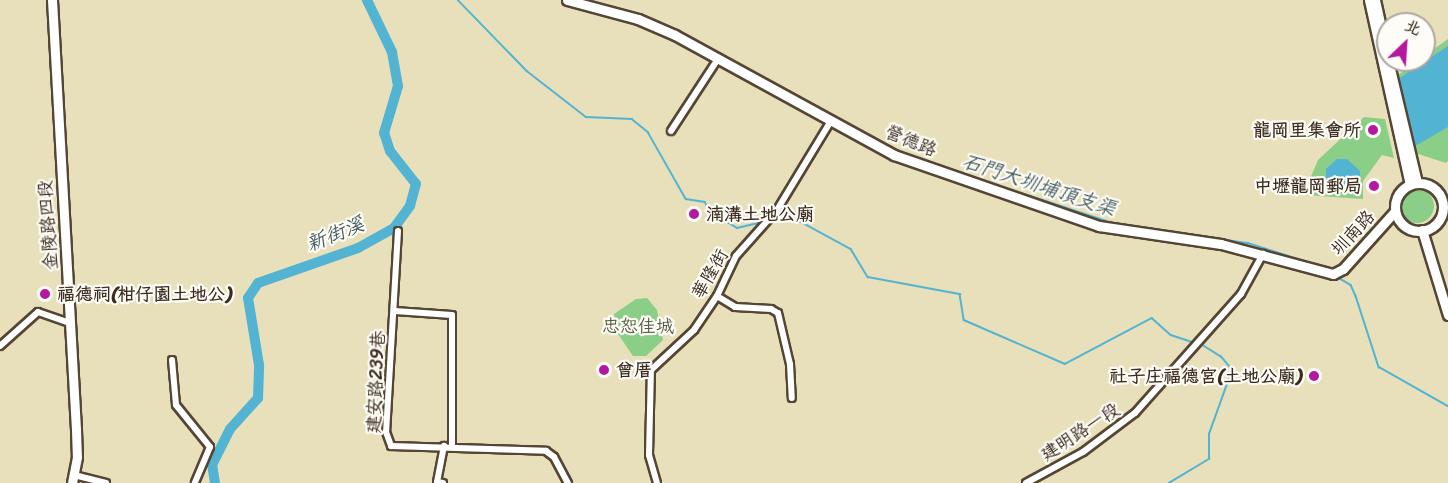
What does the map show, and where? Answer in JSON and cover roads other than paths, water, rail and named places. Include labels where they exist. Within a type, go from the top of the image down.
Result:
[{"type":"main road","name":"金陵路四段","points":[[52,0],[77,458],[73,479]]},
{"type":"main road","name":"營德路","points":[[567,0],[650,24],[894,155],[1073,218],[1132,233],[1221,244],[1332,274]]},
{"type":"main road","points":[[1369,0],[1413,184]]},
{"type":"main road","points":[[1390,72],[1413,184]]},
{"type":"main road","points":[[1413,184],[1431,186],[1445,205],[1435,224],[1422,231],[1409,228],[1395,211],[1398,195],[1413,184]]},
{"type":"main road","name":"圳南路","points":[[1332,274],[1343,269],[1395,211]]},
{"type":"main road","points":[[1422,231],[1448,315]]},
{"type":"street","points":[[671,131],[718,59]]},
{"type":"street","name":"華隆街","points":[[657,483],[649,455],[651,370],[694,330],[717,296],[736,256],[767,221],[831,121]]},
{"type":"street","name":"建安路239巷","points":[[398,231],[388,442],[391,446],[452,446],[546,451],[554,457],[568,483]]},
{"type":"street","name":"建明路一段","points":[[1026,483],[1083,452],[1135,413],[1241,294],[1263,254]]},
{"type":"street","points":[[717,296],[735,307],[771,309],[778,313],[790,364],[792,398]]},
{"type":"street","points":[[395,311],[452,315],[452,446]]},
{"type":"street","points":[[0,346],[38,312],[70,323]]},
{"type":"street","points":[[172,360],[176,405],[210,447],[195,483]]},
{"type":"street","points":[[442,483],[437,482],[444,446]]},
{"type":"street","points":[[73,479],[106,483]]},
{"type":"water","points":[[1448,46],[1448,127],[1417,145],[1411,144],[1398,79],[1409,72],[1436,72],[1436,54]]},
{"type":"water","points":[[1337,159],[1347,159],[1360,171],[1360,181],[1350,191],[1339,193],[1326,183],[1326,169]]},
{"type":"waterway","name":"新街溪","points":[[215,483],[212,465],[230,429],[258,398],[259,365],[248,298],[258,283],[358,248],[394,228],[410,206],[416,184],[390,151],[384,133],[398,86],[392,52],[367,0]]},
{"type":"waterway","name":"石門大圳埔頂支渠","points":[[458,0],[527,71],[586,117],[632,119],[648,132],[686,199],[705,202],[710,211],[737,228],[762,222]]},
{"type":"waterway","name":"石門大圳埔頂支渠","points":[[627,12],[673,29]]},
{"type":"waterway","name":"石門大圳埔頂支渠","points":[[677,31],[855,128]]},
{"type":"waterway","name":"石門大圳埔頂支渠","points":[[880,142],[903,153]]},
{"type":"waterway","name":"石門大圳埔頂支渠","points":[[927,162],[1116,224]]},
{"type":"waterway","name":"石門大圳埔頂支渠","points":[[770,221],[790,216],[851,249],[868,277],[960,294],[964,320],[1065,364],[1152,318],[1171,335],[1196,343]]},
{"type":"waterway","name":"石門大圳埔頂支渠","points":[[1180,233],[1248,243],[1304,261]]},
{"type":"waterway","name":"石門大圳埔頂支渠","points":[[1337,277],[1351,285],[1379,367],[1448,406]]},
{"type":"waterway","name":"石門大圳埔頂支渠","points":[[1169,483],[1209,459],[1209,434],[1232,370],[1221,357],[1200,344]]},
{"type":"place","name":"龍岡里集會所","points":[[1373,130]]},
{"type":"place","name":"中壢龍岡郵局","points":[[1374,186]]},
{"type":"place","name":"湳溝土地公廟","points":[[694,214]]},
{"type":"place","name":"福德祠(柑仔園土地公)","points":[[45,294]]},
{"type":"place","name":"曾厝","points":[[604,370]]},
{"type":"place","name":"社子庄福德宮(土地公廟)","points":[[1314,376]]},
{"type":"park label","name":"忠恕佳城","points":[[638,326]]}]
